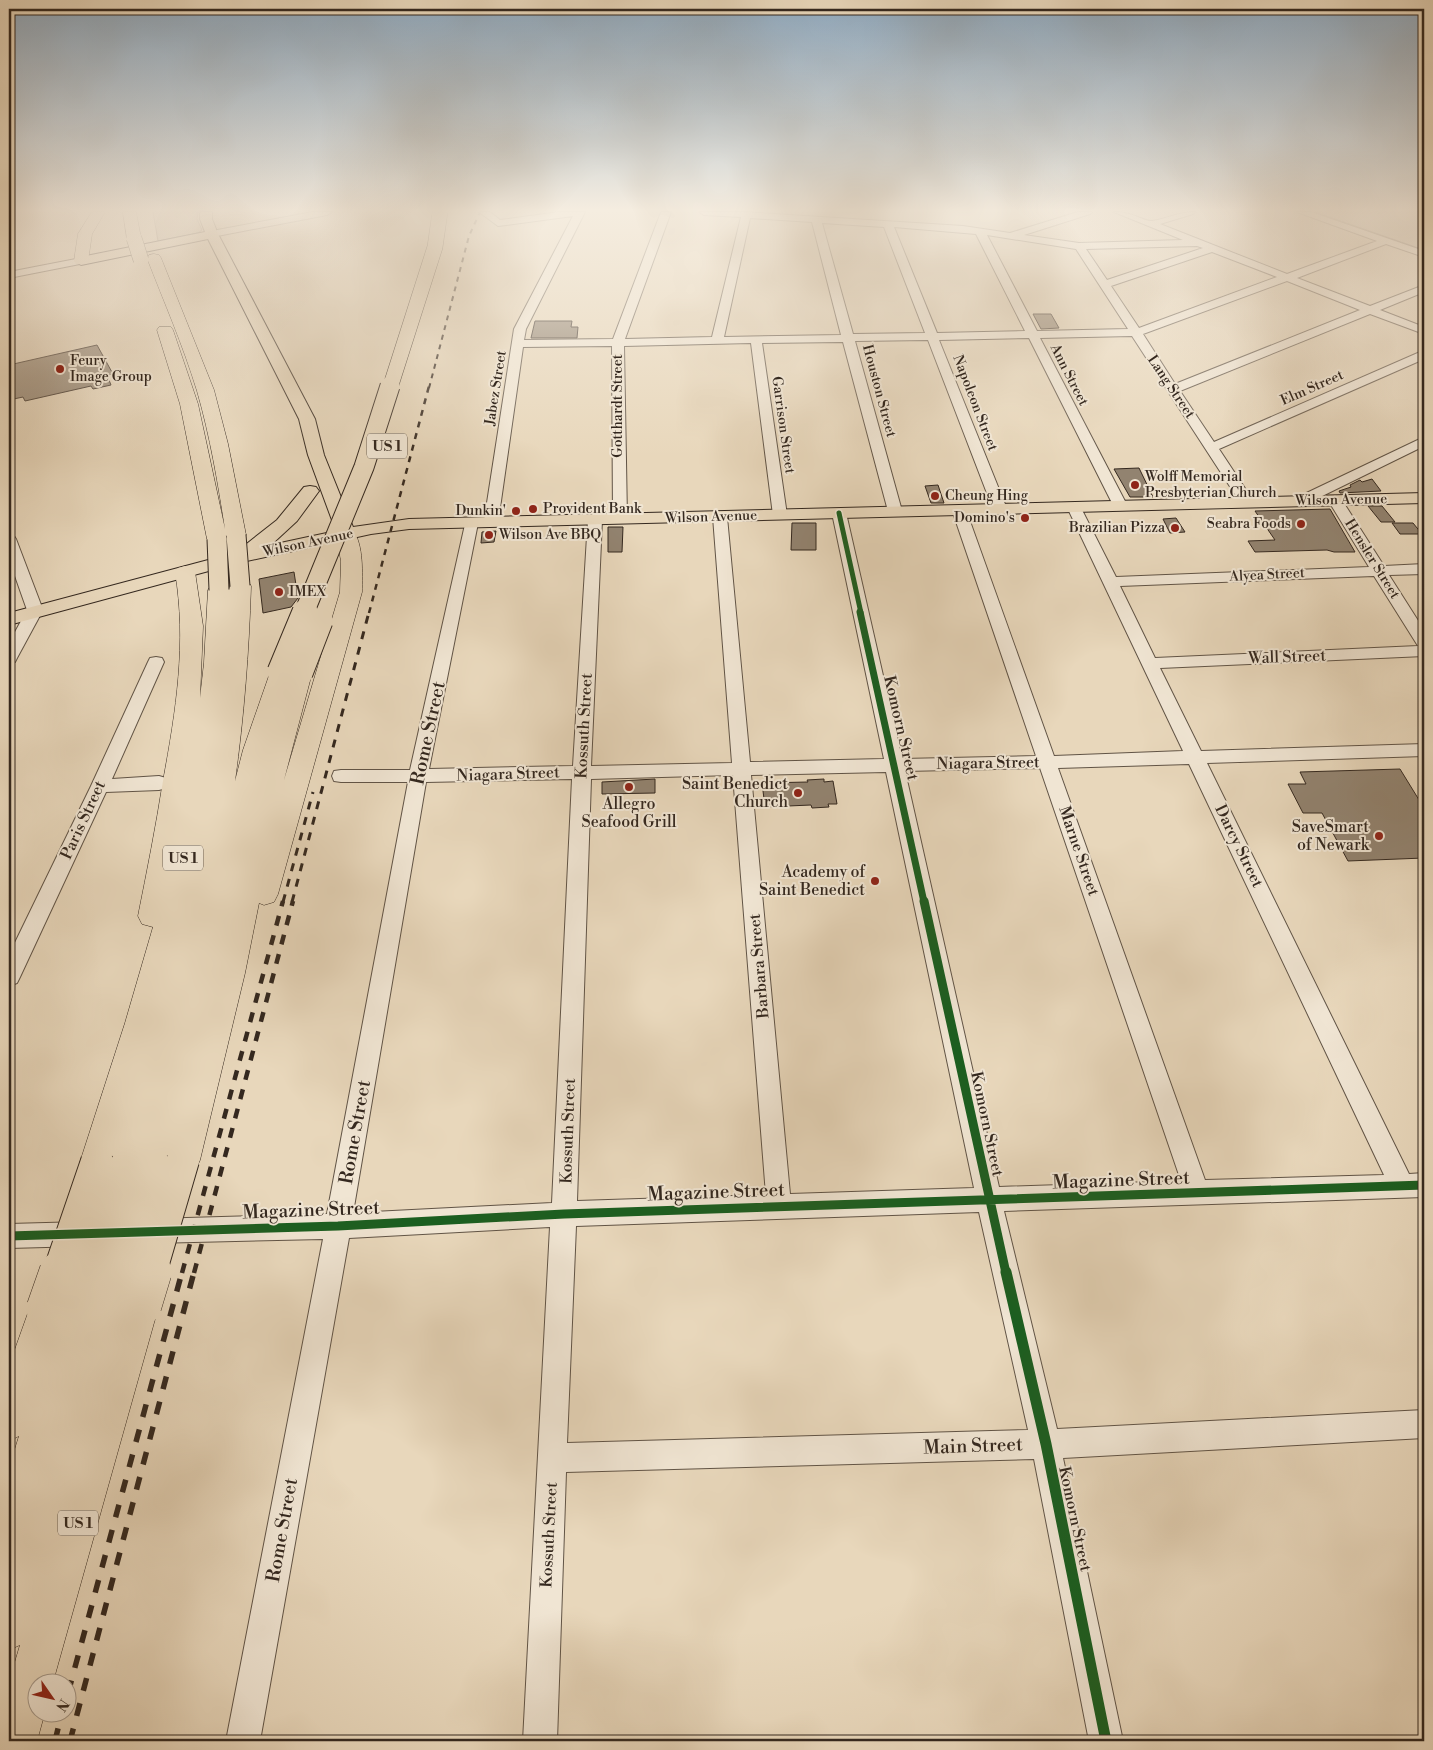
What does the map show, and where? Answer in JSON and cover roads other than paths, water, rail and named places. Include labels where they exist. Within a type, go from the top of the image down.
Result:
[{"type":"highway","name":"US 1","points":[[140,1161],[110,1119],[153,979],[185,852],[210,717],[216,660],[230,588],[226,537],[190,404],[157,294]]},
{"type":"highway","points":[[9,1628],[94,1307],[140,1161],[195,1010],[256,750],[290,673],[364,467],[420,294]]},
{"type":"highway","name":"US 1","points":[[332,591],[388,444],[434,294]]},
{"type":"highway","points":[[230,973],[253,927],[351,592],[351,560],[336,536]]},
{"type":"highway","points":[[110,1119],[123,1036],[154,908],[183,737],[189,681],[191,631],[189,593],[185,572]]},
{"type":"highway","points":[[140,1161],[213,832],[228,744],[236,685],[230,588]]},
{"type":"highway","name":"US 1","points":[[14,1741],[94,1307],[140,1161],[230,973],[273,771],[290,673],[325,609]]},
{"type":"highway","name":"US 1","points":[[9,1421],[94,1307]]},
{"type":"highway","points":[[9,1530],[94,1307]]},
{"type":"main road","points":[[242,294],[306,419],[314,441],[336,536]]},
{"type":"main road","points":[[316,455],[311,472],[310,515],[317,528],[336,536]]},
{"type":"main road","points":[[239,557],[280,529],[296,514],[310,491]]},
{"type":"main road","name":"Wilson Avenue","points":[[9,619],[35,610],[239,557],[336,536],[409,524],[1424,498]]},
{"type":"street","name":"Jabez Street","points":[[491,522],[520,329],[538,294]]},
{"type":"street","name":"Gotthardt Street","points":[[620,519],[618,343],[635,294]]},
{"type":"street","points":[[717,341],[728,294]]},
{"type":"street","name":"Houston Street","points":[[837,294],[895,512]]},
{"type":"street","name":"Napoleon Street","points":[[918,294],[1000,509]]},
{"type":"street","name":"Ann Street","points":[[1011,294],[1120,505]]},
{"type":"street","name":"Lang Street","points":[[1109,294],[1247,502]]},
{"type":"street","points":[[518,344],[1134,332],[1142,331],[1244,294]]},
{"type":"street","points":[[1328,294],[1424,331]]},
{"type":"street","points":[[1173,389],[1410,294]]},
{"type":"street","name":"Garrison Street","points":[[756,340],[780,514]]},
{"type":"street","name":"Elm Street","points":[[1211,448],[1424,355]]},
{"type":"street","points":[[1301,501],[1424,441]]},
{"type":"street","name":"Hensler Street","points":[[1335,500],[1424,643]]},
{"type":"street","name":"Darcy Street","points":[[1074,507],[1195,757],[1413,1185]]},
{"type":"street","name":"Marne Street","points":[[959,510],[1197,1193]]},
{"type":"street","name":"Komorn Street","points":[[839,513],[990,1200],[992,1219],[1046,1444],[1106,1741]]},
{"type":"street","name":"Barbara Street","points":[[720,517],[743,768],[779,1206]]},
{"type":"street","name":"Kossuth Street","points":[[540,1741],[582,772],[595,520]]},
{"type":"street","name":"Rome Street","points":[[243,1741],[338,1226],[407,835],[471,523]]},
{"type":"street","points":[[9,539],[33,609],[35,610],[9,658]]},
{"type":"street","name":"Alyea Street","points":[[1110,582],[1424,569]]},
{"type":"street","name":"Wall Street","points":[[1151,663],[1424,652]]},
{"type":"street","name":"Paris Street","points":[[9,977],[100,786],[156,662]]},
{"type":"street","name":"Niagara Street","points":[[341,776],[419,776],[1048,762],[1424,750]]},
{"type":"street","points":[[100,786],[159,783]]},
{"type":"street","name":"Magazine Street","points":[[9,1236],[338,1226],[564,1214],[779,1206],[1413,1185]]},
{"type":"street","name":"Main Street","points":[[552,1458],[1046,1444],[1424,1424]]},
{"type":"railway","points":[[429,388],[454,294]]},
{"type":"railway","points":[[369,613],[429,386]]},
{"type":"railway","points":[[292,902],[369,612]]},
{"type":"railway","points":[[283,902],[313,792]]},
{"type":"railway","points":[[182,1273],[283,901]]},
{"type":"railway","points":[[194,1273],[293,901]]},
{"type":"railway","points":[[74,1672],[182,1272]]},
{"type":"railway","points":[[70,1741],[194,1272]]},
{"type":"railway","points":[[55,1741],[60,1722]]},
{"type":"place","name":"Feury Image Group","points":[[60,369]]},
{"type":"place","name":"Wolff Memorial Presbyterian Church","points":[[1135,485]]},
{"type":"place","name":"Cheung Hing","points":[[935,496]]},
{"type":"place","name":"Provident Bank","points":[[533,509]]},
{"type":"place","name":"Dunkin'","points":[[516,511]]},
{"type":"place","name":"Domino's","points":[[1025,518]]},
{"type":"place","name":"Seabra Foods","points":[[1301,524]]},
{"type":"place","name":"Brazilian Pizza","points":[[1175,528]]},
{"type":"place","name":"Wilson Ave BBQ","points":[[489,535]]},
{"type":"place","name":"IMEX","points":[[279,592]]},
{"type":"place","name":"Allegro Seafood Grill","points":[[629,787]]},
{"type":"place","name":"Saint Benedict Church","points":[[798,793]]},
{"type":"place","name":"SaveSmart of Newark","points":[[1379,836]]},
{"type":"place","name":"Academy of Saint Benedict","points":[[875,881]]}]
